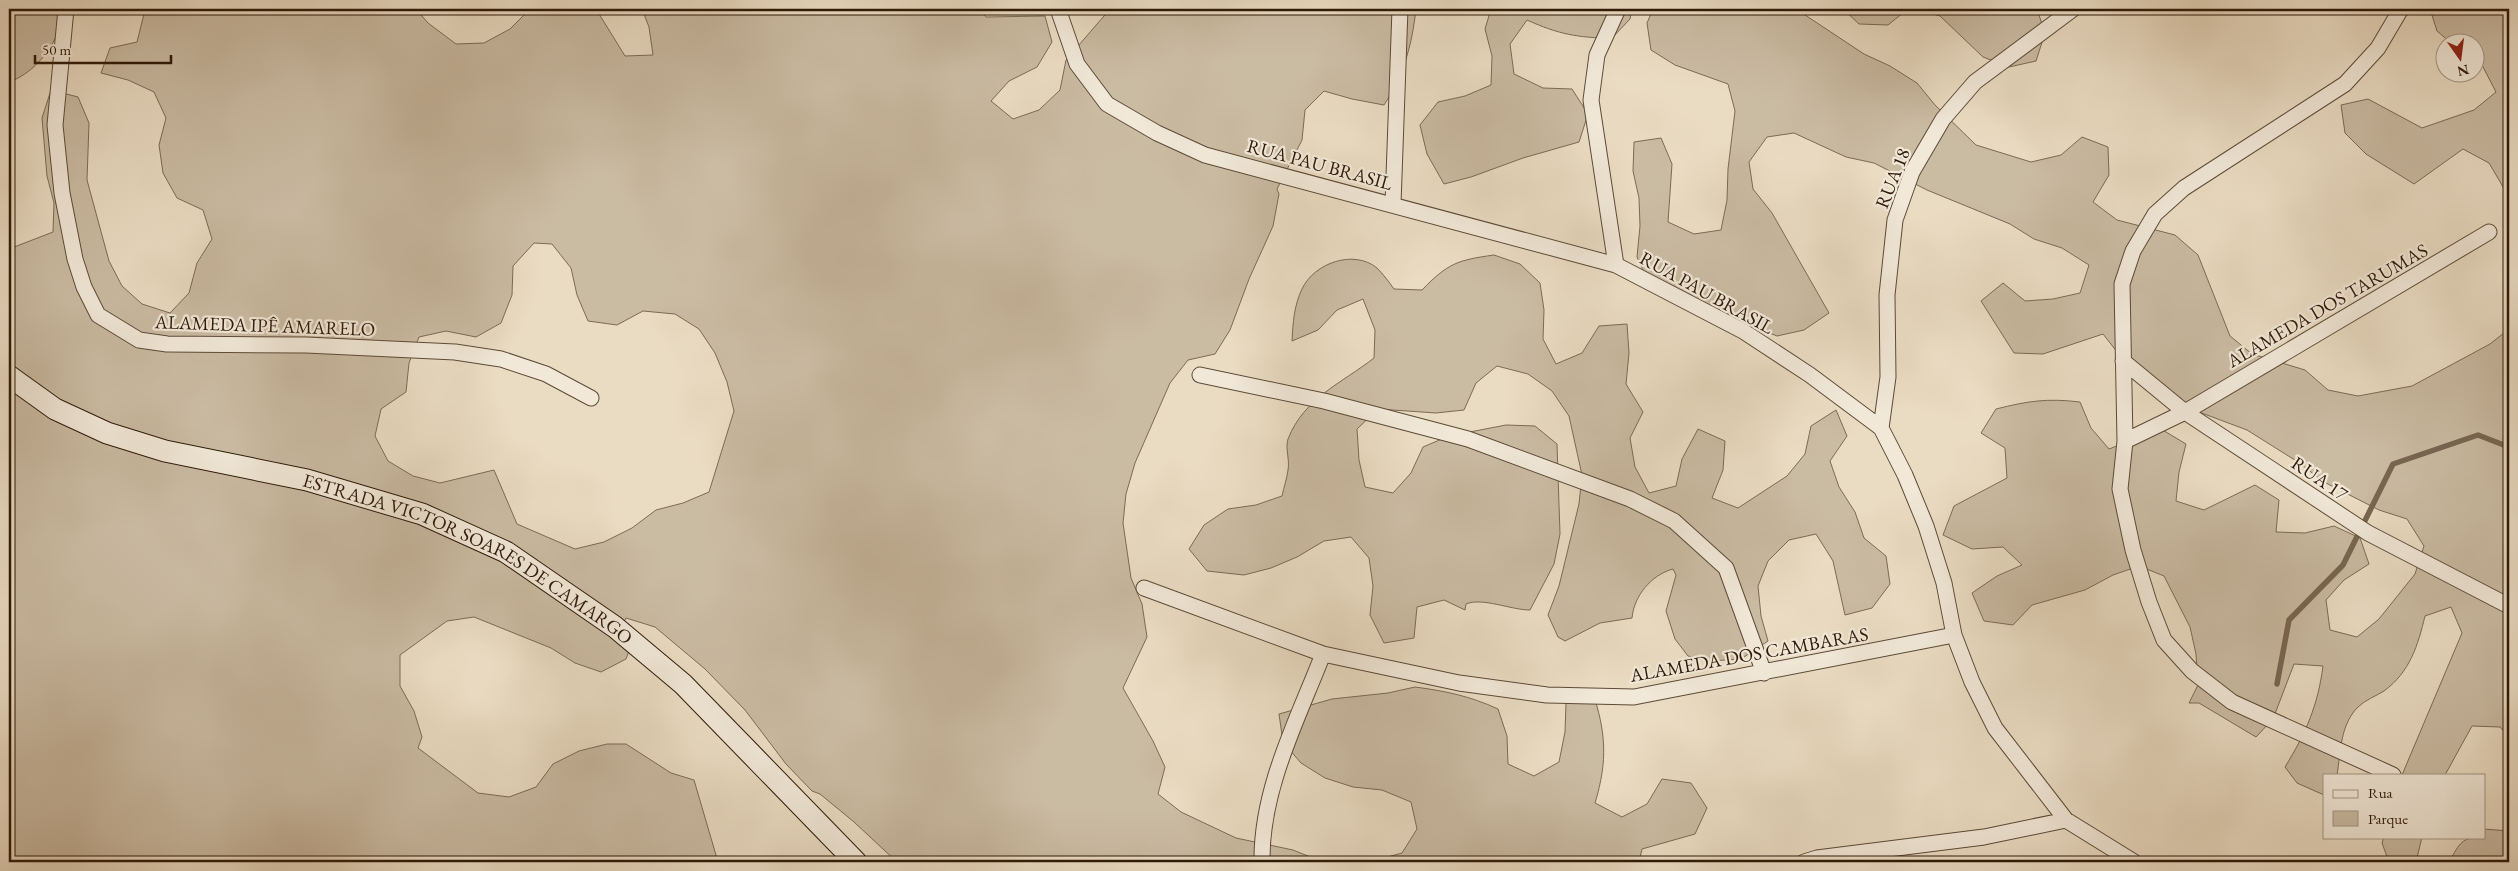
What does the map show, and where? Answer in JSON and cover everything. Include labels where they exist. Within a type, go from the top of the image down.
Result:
[{"type":"main road","name":"ESTRADA VICTOR SOARES DE CAMARGO","points":[[9,376],[55,409],[107,433],[165,451],[307,480],[422,514],[506,552],[615,627],[683,684],[856,862]]},
{"type":"street","name":"ALAMEDA IPÊ AMARELO","points":[[66,9],[54,125],[62,193],[75,259],[84,287],[98,315],[139,340],[167,344],[315,346],[455,352],[501,359],[546,374],[592,398]]},
{"type":"street","name":"RUA PAU BRASIL","points":[[1058,9],[1077,64],[1107,104],[1148,128],[1205,154],[1616,265],[1743,331],[1810,375],[1881,428],[1905,475],[1926,526],[1944,583],[1954,635],[1972,682],[1995,728],[2066,820],[2134,862]]},
{"type":"street","points":[[1393,204],[1400,9]]},
{"type":"street","points":[[1616,265],[1591,100],[1597,56],[1618,9]]},
{"type":"street","name":"RUA 18","points":[[1881,428],[1888,377],[1887,295],[1895,220],[1912,172],[1943,120],[1975,82],[2073,9]]},
{"type":"street","points":[[2391,774],[2232,702],[2192,672],[2164,640],[2148,602],[2133,550],[2120,489],[2125,441],[2122,284],[2133,251],[2155,214],[2184,188],[2345,84],[2378,48],[2400,9]]},
{"type":"street","name":"ALAMEDA DOS TARUMAS","points":[[2125,441],[2184,412],[2489,232]]},
{"type":"street","name":"RUA 17","points":[[2123,361],[2184,412],[2368,534],[2509,606]]},
{"type":"street","points":[[1200,375],[1324,401],[1468,440],[1630,499],[1674,521],[1726,568],[1764,673]]},
{"type":"street","name":"ALAMEDA DOS CAMBARAS","points":[[1144,588],[1323,654],[1460,683],[1547,695],[1634,697],[1954,635]]},
{"type":"street","points":[[1262,862],[1262,836],[1274,780],[1323,654]]},
{"type":"street","points":[[1804,862],[1817,858],[1984,837],[2066,820]]},
{"type":"green space","points":[[9,9],[64,9],[58,32],[46,53],[29,71],[9,82]]},
{"type":"green space","points":[[139,9],[416,9],[428,23],[456,44],[484,43],[510,29],[530,9],[596,9],[625,56],[653,55],[649,27],[642,9],[980,9],[986,17],[1045,16],[1052,42],[1037,67],[1009,81],[991,101],[1013,119],[1039,110],[1060,90],[1066,60],[1110,9],[1416,9],[1406,59],[1397,82],[1384,105],[1324,91],[1305,110],[1302,140],[1277,189],[1279,194],[1273,226],[1249,279],[1230,330],[1215,354],[1188,360],[1170,383],[1135,463],[1126,494],[1123,523],[1131,578],[1142,604],[1147,637],[1123,688],[1153,741],[1165,767],[1158,794],[1181,812],[1236,838],[1293,850],[1318,860],[1339,862],[897,862],[854,822],[820,794],[812,791],[786,764],[745,710],[705,669],[655,627],[626,618],[624,622],[635,635],[626,659],[601,672],[575,663],[551,648],[474,617],[447,621],[400,655],[400,686],[414,711],[422,737],[418,748],[478,793],[509,797],[536,787],[553,764],[579,751],[607,744],[626,744],[671,773],[694,780],[718,862],[9,862],[9,249],[53,232],[54,203],[47,176],[42,118],[51,90],[78,97],[89,123],[87,180],[109,261],[122,286],[142,304],[170,313],[189,293],[197,263],[212,239],[203,210],[177,198],[163,173],[159,145],[166,118],[154,92],[128,80],[101,73],[110,48],[137,42],[144,14]],"holes":[[[534,243],[552,244],[571,268],[577,295],[588,321],[617,325],[643,311],[675,314],[699,329],[715,353],[727,382],[734,411],[709,492],[683,503],[656,510],[632,528],[604,542],[575,549],[517,524],[494,470],[440,483],[413,476],[388,461],[375,436],[381,409],[406,392],[409,363],[419,337],[446,331],[476,337],[501,323],[512,295],[513,266]]]},
{"type":"green space","points":[[1491,9],[1632,9],[1630,19],[1612,38],[1568,34],[1527,20],[1510,44],[1514,74],[1543,88],[1572,89],[1588,114],[1579,142],[1444,184],[1427,154],[1420,125],[1438,102],[1465,96],[1491,85],[1492,56],[1485,29]]},
{"type":"green space","points":[[1653,9],[1796,9],[1864,54],[1890,66],[1917,83],[1935,105],[1976,145],[2031,162],[2061,155],[2082,137],[2108,147],[2109,175],[2093,202],[2117,220],[2175,235],[2198,255],[2230,336],[2252,354],[2305,370],[2328,390],[2358,396],[2412,386],[2490,344],[2509,329],[2509,737],[2500,727],[2472,726],[2446,774],[2402,774],[2462,633],[2451,607],[2425,616],[2416,647],[2407,667],[2393,684],[2367,700],[2352,714],[2344,730],[2337,774],[2323,774],[2323,795],[2297,783],[2285,767],[2310,718],[2318,693],[2323,666],[2294,664],[2273,719],[2256,737],[2199,703],[2189,703],[2198,685],[2196,654],[2190,627],[2164,576],[2139,566],[2113,575],[2085,590],[2032,605],[2013,625],[1984,621],[1972,593],[1997,576],[2022,565],[2003,547],[1972,549],[1943,535],[1954,506],[2007,478],[2005,448],[1981,433],[1996,409],[2028,402],[2057,400],[2080,402],[2091,428],[2109,449],[2161,429],[2186,444],[2179,472],[2176,501],[2204,510],[2255,485],[2279,500],[2276,532],[2305,533],[2334,526],[2360,538],[2369,564],[2344,580],[2326,600],[2330,630],[2357,637],[2379,619],[2415,574],[2424,546],[2407,519],[2379,510],[2324,482],[2298,462],[2247,430],[2167,400],[2143,385],[2103,334],[2043,354],[2014,353],[1981,301],[2003,283],[2025,301],[2053,299],[2080,293],[2089,265],[2062,248],[2034,239],[2010,224],[1927,190],[1874,163],[1846,157],[1794,133],[1767,137],[1749,162],[1753,189],[1772,213],[1829,313],[1804,330],[1777,336],[1649,283],[1637,257],[1640,226],[1639,198],[1633,171],[1634,142],[1661,138],[1672,164],[1668,222],[1694,234],[1721,230],[1727,200],[1728,169],[1735,111],[1728,84],[1675,65],[1651,50],[1647,23]]},
{"type":"green space","points":[[1843,9],[1908,9],[1888,25],[1859,24]]},
{"type":"green space","points":[[1915,9],[2037,9],[2045,33],[2036,61],[2009,67],[1983,57],[1940,16]]},
{"type":"green space","points":[[2430,9],[2509,9],[2509,197],[2489,163],[2463,149],[2414,184],[2366,154],[2345,133],[2341,105],[2368,99],[2422,128],[2474,110],[2496,92],[2486,73],[2486,32],[2437,31]]},
{"type":"green space","points":[[1494,255],[1520,264],[1540,283],[1544,310],[1543,339],[1556,364],[1582,353],[1599,326],[1627,324],[1629,353],[1626,384],[1643,412],[1630,438],[1635,467],[1649,493],[1676,486],[1682,459],[1698,429],[1725,441],[1723,470],[1712,498],[1738,508],[1787,476],[1805,454],[1811,426],[1836,410],[1847,436],[1830,461],[1839,487],[1855,512],[1864,538],[1886,556],[1890,584],[1872,608],[1845,615],[1833,561],[1816,534],[1789,540],[1768,561],[1758,586],[1761,616],[1768,641],[1741,659],[1709,661],[1688,656],[1675,639],[1666,611],[1676,575],[1673,569],[1658,576],[1645,588],[1636,602],[1632,618],[1600,623],[1565,641],[1558,637],[1548,615],[1559,586],[1579,504],[1582,475],[1569,416],[1552,391],[1528,374],[1497,366],[1476,383],[1464,410],[1436,413],[1378,409],[1357,429],[1359,460],[1365,487],[1393,493],[1411,473],[1423,447],[1449,436],[1506,425],[1535,426],[1557,444],[1560,534],[1554,564],[1530,610],[1473,602],[1466,604],[1465,610],[1444,600],[1417,607],[1414,638],[1384,643],[1370,615],[1373,586],[1369,558],[1351,537],[1324,541],[1297,557],[1271,568],[1244,575],[1207,571],[1189,549],[1204,525],[1228,509],[1256,505],[1282,496],[1288,466],[1287,443],[1295,425],[1325,392],[1374,358],[1375,330],[1363,299],[1337,310],[1318,330],[1292,341],[1293,321],[1299,295],[1308,280],[1325,266],[1346,259],[1368,262],[1377,268],[1394,289],[1422,290],[1439,274],[1454,264]]},
{"type":"green space","points":[[1415,687],[1457,695],[1498,709],[1507,736],[1508,764],[1534,776],[1559,762],[1565,732],[1566,703],[1592,690],[1603,733],[1604,746],[1602,773],[1595,803],[1622,817],[1647,804],[1662,779],[1691,783],[1707,808],[1695,834],[1642,849],[1639,862],[1369,862],[1402,853],[1417,829],[1411,802],[1382,790],[1353,787],[1325,778],[1301,763],[1283,742],[1279,714],[1332,699],[1388,693]]},
{"type":"green space","points":[[2486,829],[2509,831],[2509,862],[2449,862],[2462,842],[2470,838],[2486,838]]},
{"type":"green space","points":[[2384,838],[2422,838],[2417,858],[2407,862],[2389,862],[2382,843]]},
{"type":"waterway","points":[[2277,684],[2289,620],[2343,565],[2393,464],[2478,435],[2509,447]]}]
